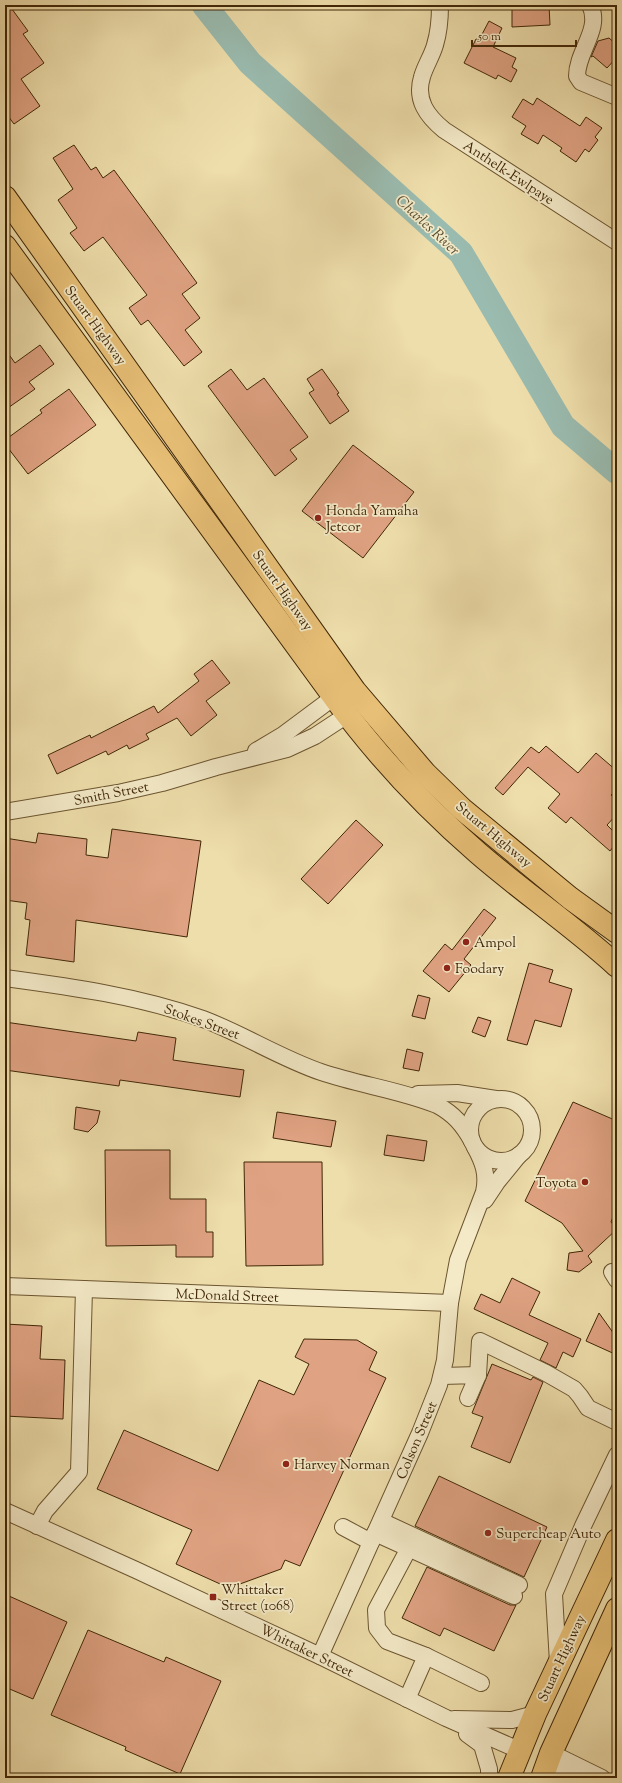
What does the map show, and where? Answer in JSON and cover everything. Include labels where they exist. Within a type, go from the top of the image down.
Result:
[{"type":"highway","name":"Stuart Highway","points":[[5,197],[357,692],[425,773],[462,809],[564,893],[617,932]]},
{"type":"highway","points":[[5,238],[24,224]]},
{"type":"highway","name":"Stuart Highway","points":[[5,246],[346,715],[372,747],[425,805],[478,853],[547,910],[610,959]]},
{"type":"highway","points":[[334,697],[357,692]]},
{"type":"highway","points":[[346,715],[357,692]]},
{"type":"highway","points":[[610,959],[617,937]]},
{"type":"highway","name":"Stuart Highway","points":[[510,1778],[535,1714],[617,1540]]},
{"type":"highway","points":[[520,1751],[547,1765],[617,1609]]},
{"type":"street","name":"Anthelk-Ewlpaye","points":[[440,5],[440,21],[435,46],[422,76],[420,87],[424,109],[432,120],[444,130],[617,242]]},
{"type":"street","points":[[590,5],[593,11],[593,27],[579,59],[577,76],[581,82],[617,97]]},
{"type":"street","name":"Smith Street","points":[[5,812],[118,793],[162,783],[216,766],[270,744],[334,697]]},
{"type":"street","name":"Smith Street","points":[[216,766],[275,752],[301,743],[327,729],[346,715]]},
{"type":"street","name":"Stokes Street","points":[[5,978],[80,988],[152,1003],[203,1020],[238,1034],[294,1061],[321,1072],[390,1091]]},
{"type":"street","points":[[390,1091],[434,1094],[457,1093],[496,1099]]},
{"type":"street","points":[[390,1091],[428,1101],[447,1110],[460,1122],[473,1144],[480,1153],[488,1158],[496,1160],[511,1159],[523,1152],[531,1138],[532,1130],[528,1115],[518,1104],[504,1098],[496,1099],[483,1104],[472,1117],[470,1126],[473,1144]]},
{"type":"street","name":"Colson Street","points":[[320,1656],[420,1433],[442,1376],[447,1346],[450,1304],[458,1260],[484,1192],[486,1176],[482,1160],[473,1144]]},
{"type":"street","name":"Colson Street","points":[[476,1213],[497,1182],[523,1152]]},
{"type":"street","name":"McDonald Street","points":[[5,1286],[450,1304]]},
{"type":"street","points":[[37,1526],[45,1511],[79,1472],[84,1289]]},
{"type":"street","points":[[468,1398],[478,1375],[480,1341],[546,1373],[574,1389],[588,1408],[616,1422]]},
{"type":"street","points":[[442,1376],[478,1375]]},
{"type":"street","points":[[558,1664],[554,1594],[583,1526],[617,1455]]},
{"type":"street","name":"Whittaker Street","points":[[5,1511],[320,1656],[446,1718],[520,1751]]},
{"type":"street","points":[[343,1527],[376,1532],[516,1591],[410,1548],[376,1532]]},
{"type":"street","points":[[410,1548],[376,1610],[377,1628],[387,1641],[426,1656],[481,1683]]},
{"type":"street","points":[[407,1699],[426,1656]]},
{"type":"street","points":[[446,1718],[512,1720],[535,1714]]},
{"type":"street","points":[[446,1718],[482,1745],[489,1769],[489,1778]]},
{"type":"street","points":[[547,1765],[568,1778]]},
{"type":"street","points":[[547,1765],[602,1778]]},
{"type":"building","points":[[5,5],[9,5],[28,31],[23,34],[44,63],[21,79],[40,106],[14,124],[5,112]]},
{"type":"building","points":[[519,5],[549,5],[550,25],[512,27],[512,7],[519,7]]},
{"type":"building","points":[[489,21],[502,28],[493,47],[516,58],[512,67],[517,70],[511,82],[498,75],[496,79],[464,63],[476,39],[479,40]]},
{"type":"building","points":[[609,38],[617,45],[617,57],[607,68],[593,56],[591,57],[598,41]]},
{"type":"building","points":[[537,98],[580,126],[586,117],[602,128],[595,137],[598,140],[589,152],[585,149],[576,162],[560,151],[562,148],[543,135],[538,144],[521,134],[526,126],[512,117],[523,99],[533,105]]},
{"type":"building","points":[[74,145],[91,170],[96,167],[103,178],[114,170],[197,283],[182,294],[200,318],[185,330],[202,352],[184,366],[148,320],[141,325],[129,308],[147,295],[103,237],[84,251],[70,233],[77,228],[58,200],[73,189],[53,158]]},
{"type":"building","points":[[40,345],[54,364],[29,382],[35,389],[5,410],[5,349],[15,363]]},
{"type":"building","points":[[231,369],[247,390],[264,378],[308,437],[290,450],[297,459],[275,476],[208,386]]},
{"type":"building","points":[[322,369],[339,393],[337,394],[349,411],[330,424],[309,393],[314,390],[307,379]]},
{"type":"building","points":[[69,389],[96,425],[28,474],[5,444],[5,440],[42,413],[40,410]]},
{"type":"building","points":[[353,445],[414,492],[363,558],[302,511]]},
{"type":"building","points":[[212,660],[230,683],[206,701],[217,715],[191,736],[177,718],[146,734],[149,739],[129,749],[127,745],[108,755],[106,751],[57,774],[48,755],[90,735],[91,738],[154,706],[158,713],[199,681],[194,674]]},
{"type":"building","points":[[546,746],[578,773],[596,753],[617,771],[617,789],[611,795],[617,800],[617,814],[607,825],[617,835],[617,842],[610,851],[571,817],[566,823],[548,808],[560,794],[528,767],[503,795],[495,788],[531,747],[539,753]]},
{"type":"building","points":[[356,820],[383,845],[328,904],[301,879]]},
{"type":"building","points":[[112,829],[201,841],[187,937],[76,920],[74,962],[26,955],[30,920],[25,919],[27,903],[5,900],[5,838],[36,843],[38,833],[87,839],[86,855],[108,858]]},
{"type":"building","points":[[484,909],[496,918],[464,959],[471,965],[449,992],[423,971],[445,944],[452,950]]},
{"type":"building","points":[[529,963],[553,970],[549,982],[572,989],[561,1027],[535,1020],[527,1045],[507,1040]]},
{"type":"building","points":[[418,995],[430,998],[425,1019],[412,1016]]},
{"type":"building","points":[[478,1017],[491,1021],[485,1037],[472,1032]]},
{"type":"building","points":[[5,1022],[136,1041],[138,1032],[176,1038],[173,1060],[244,1070],[240,1097],[120,1080],[119,1086],[5,1070]]},
{"type":"building","points":[[407,1049],[423,1053],[419,1071],[403,1068]]},
{"type":"building","points":[[573,1102],[617,1121],[617,1207],[611,1222],[617,1229],[588,1256],[592,1262],[579,1272],[567,1270],[569,1253],[583,1251],[562,1223],[525,1201]]},
{"type":"building","points":[[76,1107],[100,1111],[97,1123],[88,1132],[74,1129]]},
{"type":"building","points":[[277,1112],[336,1121],[331,1147],[273,1138]]},
{"type":"building","points":[[387,1135],[427,1141],[424,1161],[384,1155]]},
{"type":"building","points":[[105,1150],[170,1150],[170,1199],[206,1199],[206,1232],[213,1232],[213,1257],[176,1257],[176,1245],[106,1246]]},
{"type":"building","points":[[244,1162],[322,1162],[323,1265],[246,1266]]},
{"type":"building","points":[[512,1278],[540,1292],[529,1315],[581,1339],[573,1357],[563,1352],[556,1368],[540,1360],[548,1343],[474,1309],[481,1294],[500,1303]]},
{"type":"building","points":[[599,1313],[614,1334],[617,1345],[617,1355],[586,1341]]},
{"type":"building","points":[[5,1324],[42,1326],[40,1359],[65,1360],[63,1419],[5,1416]]},
{"type":"building","points":[[304,1339],[357,1340],[377,1352],[369,1370],[386,1378],[300,1566],[285,1560],[281,1569],[229,1588],[176,1564],[192,1530],[97,1489],[124,1430],[218,1471],[259,1380],[294,1395],[309,1364],[295,1357]]},
{"type":"building","points":[[492,1364],[531,1380],[533,1377],[543,1382],[510,1463],[471,1447],[483,1417],[472,1413]]},
{"type":"building","points":[[439,1476],[547,1527],[524,1577],[415,1526]]},
{"type":"building","points":[[427,1567],[510,1605],[516,1605],[494,1651],[444,1628],[440,1636],[402,1618]]},
{"type":"building","points":[[9,1596],[67,1622],[33,1699],[5,1687],[5,1605]]},
{"type":"building","points":[[88,1630],[164,1662],[166,1657],[221,1681],[180,1774],[125,1750],[126,1747],[51,1715]]},
{"type":"waterway","name":"Charles River","points":[[204,5],[250,63],[461,253],[563,426],[617,472]]},
{"type":"place","name":"Honda Yamaha Jetcor","points":[[318,518]]},
{"type":"place","name":"Ampol","points":[[466,942]]},
{"type":"place","name":"Foodary","points":[[447,968]]},
{"type":"place","name":"Toyota","points":[[585,1182]]},
{"type":"place","name":"Harvey Norman","points":[[286,1464]]},
{"type":"place","name":"Supercheap Auto","points":[[488,1533]]},
{"type":"place","name":"Whittaker Street (1068)","points":[[213,1597]]}]
